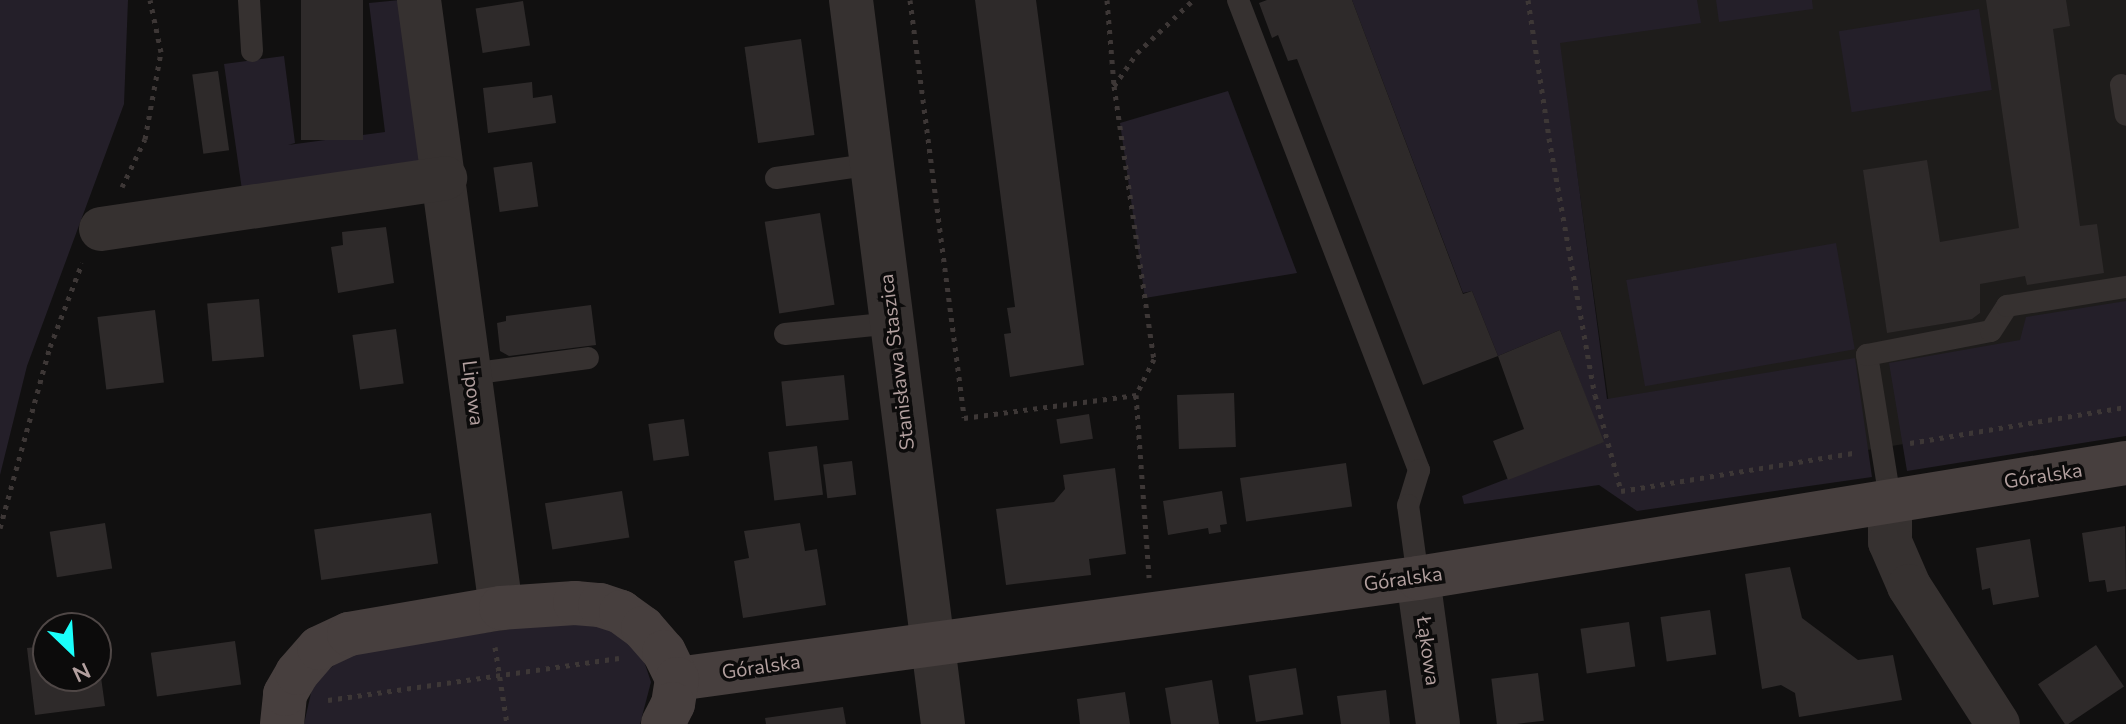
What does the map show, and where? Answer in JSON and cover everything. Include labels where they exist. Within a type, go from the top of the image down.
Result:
[{"type":"street","name":"Lipowa","points":[[419,0],[470,374],[496,609]]},
{"type":"street","name":"Stanisława Staszica","points":[[851,0],[943,724]]},
{"type":"street","points":[[101,229],[445,178]]},
{"type":"street","name":"Góralska","points":[[670,666],[932,644],[1418,578],[2126,463]]},
{"type":"street","points":[[1890,499],[1890,542],[1909,586],[1986,716]]},
{"type":"street","name":"Łąkowa","points":[[1418,578],[1438,724]]},
{"type":"street","points":[[283,715],[285,694],[297,673],[319,648],[349,634],[496,609],[600,605],[621,612],[643,628],[670,666],[673,704],[663,724]]},
{"type":"lane","points":[[249,0],[252,51]]},
{"type":"lane","points":[[1238,0],[1419,470],[1408,505],[1418,578]]},
{"type":"lane","points":[[2121,85],[2126,115]]},
{"type":"lane","points":[[776,178],[873,164]]},
{"type":"lane","points":[[1890,499],[1867,355],[1991,331],[2007,306],[2126,287]]},
{"type":"lane","points":[[785,334],[893,323]]},
{"type":"lane","points":[[470,374],[588,358]]},
{"type":"path","points":[[910,0],[964,418],[1136,395]]},
{"type":"path","points":[[1107,0],[1114,86],[1154,359],[1136,395],[1150,587]]},
{"type":"path","points":[[1114,86],[1137,53],[1193,0]]},
{"type":"path","points":[[1528,0],[1595,395],[1621,491]]},
{"type":"path","points":[[496,609],[507,724]]},
{"type":"path","points":[[283,715],[500,675],[670,666]]},
{"type":"shaded area","points":[[0,0],[128,0],[124,104],[27,366],[0,475]]},
{"type":"shaded area","points":[[400,0],[422,157],[414,174],[243,197],[224,64],[284,56],[295,143],[288,145],[385,132],[369,3]]},
{"type":"shaded area","points":[[1352,0],[1697,0],[1701,23],[1560,43],[1607,399],[1855,358],[1872,477],[1637,511],[1599,485],[1464,504],[1462,496],[1603,442],[1560,330],[1498,356],[1472,291],[1463,293]]},
{"type":"shaded area","points":[[1553,0],[2126,0],[2126,407],[1621,491]]},
{"type":"shaded area","points":[[1716,0],[1812,0],[1813,9],[1719,22]]},
{"type":"shaded area","points":[[1979,9],[1992,90],[1852,112],[1839,31]]},
{"type":"shaded area","points":[[1228,91],[1297,273],[1145,298],[1120,123]]},
{"type":"shaded area","points":[[1836,243],[1855,349],[1645,386],[1626,280]]},
{"type":"shaded area","points":[[2126,301],[2126,436],[1907,471],[1889,363],[2020,340],[2026,317]]},
{"type":"shaded area","points":[[577,619],[605,625],[642,655],[651,682],[640,724],[304,724],[313,684],[347,653]]},
{"type":"building","points":[[301,0],[363,0],[363,140],[301,140]]},
{"type":"building","points":[[975,0],[1036,0],[1084,365],[1010,377],[1004,334],[1011,333],[1007,308],[1015,307]]},
{"type":"building","points":[[1267,0],[1352,0],[1463,294],[1472,291],[1498,356],[1423,385],[1297,59],[1288,61],[1278,35],[1272,38],[1259,3]]},
{"type":"building","points":[[1986,0],[2066,0],[2070,26],[2053,29],[2080,226],[2097,224],[2104,273],[2027,285],[2025,276],[1980,284],[1980,313],[1972,319],[1887,333],[1863,170],[1927,160],[1940,242],[2019,228]]},
{"type":"building","points":[[523,1],[530,45],[483,53],[476,9]]},
{"type":"building","points":[[801,39],[814,135],[758,143],[745,47]]},
{"type":"building","points":[[218,71],[229,150],[203,154],[192,75]]},
{"type":"building","points":[[532,82],[533,98],[552,95],[556,123],[488,133],[483,88]]},
{"type":"building","points":[[532,162],[538,207],[500,212],[493,167]]},
{"type":"building","points":[[820,213],[835,305],[779,314],[765,222]]},
{"type":"building","points":[[386,227],[394,283],[338,293],[331,247],[343,245],[342,232]]},
{"type":"building","points":[[259,299],[264,357],[212,361],[207,304]]},
{"type":"building","points":[[591,305],[596,345],[509,356],[500,351],[497,323],[506,321],[506,316]]},
{"type":"building","points":[[155,310],[164,382],[106,390],[97,317]]},
{"type":"building","points":[[396,329],[404,383],[360,390],[352,335]]},
{"type":"building","points":[[1560,330],[1604,442],[1508,480],[1493,441],[1524,429],[1498,356]]},
{"type":"building","points":[[844,375],[849,420],[786,426],[781,382]]},
{"type":"building","points":[[1234,393],[1236,447],[1179,449],[1177,395]]},
{"type":"building","points":[[1089,414],[1093,439],[1060,444],[1056,419]]},
{"type":"building","points":[[684,419],[689,456],[653,461],[648,424]]},
{"type":"building","points":[[817,446],[823,495],[774,501],[768,452]]},
{"type":"building","points":[[852,461],[856,495],[827,498],[823,465]]},
{"type":"building","points":[[1346,463],[1352,507],[1246,521],[1240,478]]},
{"type":"building","points":[[1115,468],[1126,554],[1089,559],[1091,575],[1006,585],[996,509],[1054,502],[1065,489],[1063,475]]},
{"type":"building","points":[[622,491],[629,537],[552,550],[545,503]]},
{"type":"building","points":[[1222,491],[1227,524],[1220,525],[1221,532],[1209,534],[1208,528],[1168,535],[1163,501]]},
{"type":"building","points":[[431,513],[438,564],[321,580],[314,529]]},
{"type":"building","points":[[105,523],[112,568],[57,577],[50,532]]},
{"type":"building","points":[[800,523],[805,551],[817,549],[826,605],[743,618],[734,561],[749,558],[744,531]]},
{"type":"building","points":[[2125,526],[2126,589],[2107,592],[2105,580],[2089,582],[2082,533]]},
{"type":"building","points":[[2030,539],[2039,597],[1993,605],[1990,588],[1982,590],[1976,548]]},
{"type":"building","points":[[1790,567],[1802,618],[1858,660],[1893,655],[1902,700],[1799,717],[1795,693],[1781,685],[1762,689],[1745,574]]},
{"type":"building","points":[[1710,610],[1716,655],[1667,662],[1660,617]]},
{"type":"building","points":[[1629,622],[1635,667],[1587,673],[1580,629]]},
{"type":"building","points":[[235,641],[241,685],[157,696],[151,653]]},
{"type":"building","points":[[2096,645],[2124,686],[2065,724],[2038,684]]},
{"type":"building","points":[[32,647],[32,690],[27,648]]},
{"type":"building","points":[[1296,668],[1303,714],[1256,722],[1249,676]]},
{"type":"building","points":[[1538,673],[1544,721],[1497,724],[1491,679]]},
{"type":"building","points":[[1212,680],[1219,724],[1171,724],[1165,688]]},
{"type":"building","points":[[1386,690],[1390,724],[1341,724],[1337,696]]},
{"type":"building","points":[[32,692],[103,692],[105,706],[35,715]]},
{"type":"building","points":[[1125,692],[1130,724],[1080,724],[1077,699]]},
{"type":"building","points":[[843,707],[846,724],[766,724],[765,718]]}]
